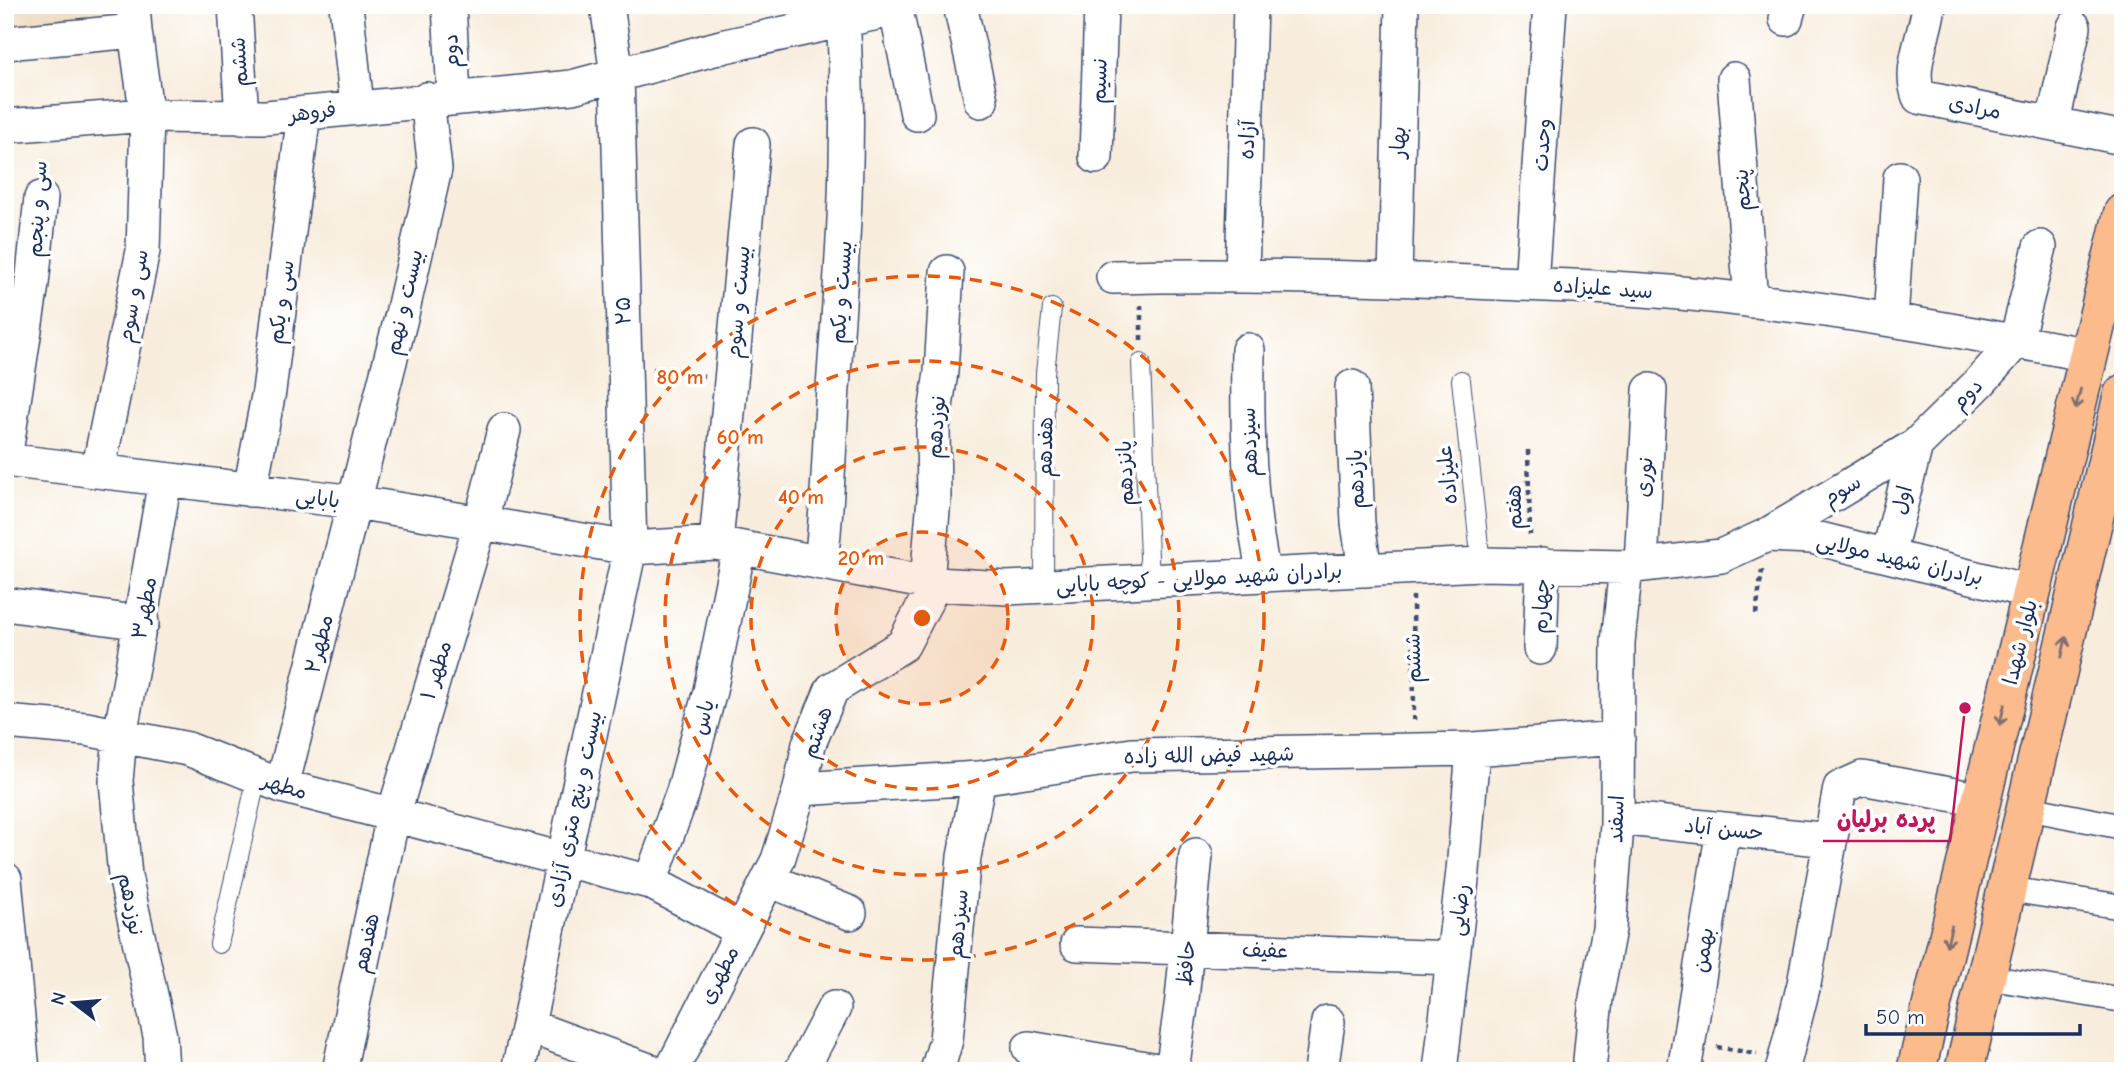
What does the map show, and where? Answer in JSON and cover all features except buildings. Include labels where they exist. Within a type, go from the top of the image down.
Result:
[{"type":"main road","name":"بلوار شهدا","points":[[1916,1071],[2123,213]]},
{"type":"main road","name":"بلوار شهدا","points":[[1964,1071],[2123,394]]},
{"type":"street","name":"ششم","points":[[235,5],[242,118]]},
{"type":"street","points":[[346,5],[356,106]]},
{"type":"street","name":"دوم","points":[[441,98],[449,5]]},
{"type":"street","points":[[607,5],[617,75]]},
{"type":"street","points":[[960,5],[981,101]]},
{"type":"street","name":"نسیم","points":[[1096,157],[1101,5]]},
{"type":"street","name":"آزاده","points":[[1242,275],[1250,5]]},
{"type":"street","name":"بهار","points":[[1395,279],[1402,5]]},
{"type":"street","name":"وحدت","points":[[1531,284],[1550,5]]},
{"type":"street","name":"مرادی","points":[[1929,5],[1927,26],[1914,67],[1919,97],[2123,138]]},
{"type":"street","name":"فروهر","points":[[5,126],[148,117],[242,118],[572,87],[725,46],[895,7]]},
{"type":"street","points":[[895,7],[917,114]]},
{"type":"street","points":[[5,43],[134,18]]},
{"type":"street","name":"سی و سوم","points":[[98,471],[143,251],[148,117],[134,18]]},
{"type":"street","name":"بیست و یکم","points":[[821,563],[829,496],[830,433],[845,247],[847,170],[843,20]]},
{"type":"street","points":[[2053,122],[2074,27]]},
{"type":"street","name":"۲۵","points":[[617,75],[629,548]]},
{"type":"street","name":"پنجم","points":[[1734,79],[1751,301]]},
{"type":"street","name":"بیست و نهم","points":[[355,502],[435,169],[441,98]]},
{"type":"street","name":"سی و یکم","points":[[250,490],[269,391],[304,113]]},
{"type":"street","name":"بیست و سوم","points":[[727,545],[731,380],[753,144]]},
{"type":"street","points":[[1891,320],[1900,178]]},
{"type":"street","name":"سی و پنجم","points":[[5,460],[32,284],[41,198]]},
{"type":"street","points":[[2016,341],[2040,247]]},
{"type":"street","name":"نوزدهم","points":[[931,584],[933,428],[941,372],[947,272]]},
{"type":"street","name":"سید علیزاده","points":[[1127,276],[1242,275],[1395,279],[1656,291],[1891,320],[2089,355]]},
{"type":"street","name":"دوم","points":[[1916,445],[1980,382],[2016,341]]},
{"type":"street","name":"سیزدهم","points":[[1248,350],[1250,477],[1255,533],[1264,575]]},
{"type":"street","name":"یازدهم","points":[[1352,387],[1358,523],[1365,570]]},
{"type":"street","name":"نوری","points":[[1634,566],[1650,390]]},
{"type":"street","name":"مطهر ۱","points":[[393,816],[480,525],[504,430]]},
{"type":"street","name":"سوم","points":[[1767,535],[1916,445]]},
{"type":"street","name":"اول","points":[[1888,555],[1916,445]]},
{"type":"street","name":"بابایی","points":[[5,460],[355,502],[629,548]]},
{"type":"street","name":"مطهر۳","points":[[120,736],[142,623],[165,480]]},
{"type":"street","name":"مطهر۲","points":[[269,782],[355,502]]},
{"type":"street","name":"برادران شهید مولایی - کوچه بابایی","points":[[629,548],[727,545],[931,584],[1007,588],[1481,564],[1634,566],[1721,556],[1767,535]]},
{"type":"street","name":"برادران شهید مولایی","points":[[1767,535],[1812,537],[2032,592]]},
{"type":"street","name":"یاس","points":[[650,882],[683,792],[707,704],[727,545]]},
{"type":"street","name":"بیست و پنج متری آزادی","points":[[519,1071],[629,548]]},
{"type":"street","name":"چهارم","points":[[1537,564],[1540,649]]},
{"type":"street","name":"اسفند","points":[[1589,1071],[1597,998],[1609,929],[1617,818],[1618,642],[1634,566]]},
{"type":"street","name":"هشتم","points":[[769,880],[800,789],[809,744],[832,689],[903,645],[931,584]]},
{"type":"street","points":[[5,604],[142,623]]},
{"type":"street","name":"مطهر","points":[[5,722],[86,729],[188,749],[269,782],[650,882],[741,930]]},
{"type":"street","name":"نوزدهم","points":[[120,736],[116,781],[125,876],[160,1036],[162,1071]]},
{"type":"street","name":"شهید فیض الله زاده","points":[[800,789],[979,778],[1132,755],[1473,748],[1618,738]]},
{"type":"street","name":"رضایی","points":[[1440,1071],[1473,748]]},
{"type":"street","name":"سیزدهم","points":[[937,1071],[946,1040],[964,857],[979,778]]},
{"type":"street","points":[[1783,1065],[1804,985],[1840,788],[1862,778],[1982,800]]},
{"type":"street","points":[[2027,808],[2123,827]]},
{"type":"street","name":"هفدهم","points":[[339,1071],[393,816]]},
{"type":"street","name":"حسن آباد","points":[[1617,818],[1830,840]]},
{"type":"street","name":"بهمن","points":[[1687,1056],[1723,829]]},
{"type":"street","name":"حافظ","points":[[1172,1071],[1196,855]]},
{"type":"street","points":[[5,879],[8,946],[23,1071]]},
{"type":"street","points":[[769,880],[850,913]]},
{"type":"street","name":"مطهری","points":[[671,1071],[769,880]]},
{"type":"street","points":[[2007,889],[2123,907]]},
{"type":"street","name":"عفیف","points":[[1077,944],[1453,958]]},
{"type":"street","points":[[1986,977],[2123,1000]]},
{"type":"street","points":[[802,1071],[835,1008]]},
{"type":"street","points":[[1321,1071],[1328,1022]]},
{"type":"street","points":[[528,1026],[651,1071]]},
{"type":"street","points":[[1030,1048],[1163,1071]]},
{"type":"lane","name":"هفدهم","points":[[1044,586],[1045,373],[1052,309]]},
{"type":"lane","name":"پانزدهم","points":[[1142,363],[1150,581]]},
{"type":"lane","name":"علیزاده","points":[[1461,380],[1481,564]]},
{"type":"lane","points":[[219,944],[269,782]]},
{"type":"path","points":[[1127,276],[1142,363]]},
{"type":"path","points":[[625,365],[731,380]]},
{"type":"path","name":"هفتم","points":[[1528,450],[1537,564]]},
{"type":"path","name":"ششم","points":[[1412,567],[1414,749]]},
{"type":"path","points":[[1687,1056],[1783,1065]]},
{"type":"shaded area","points":[[5,5],[116,5],[117,18],[5,27]]},
{"type":"place","name":"پرده برلیان","points":[[1965,708]]}]
